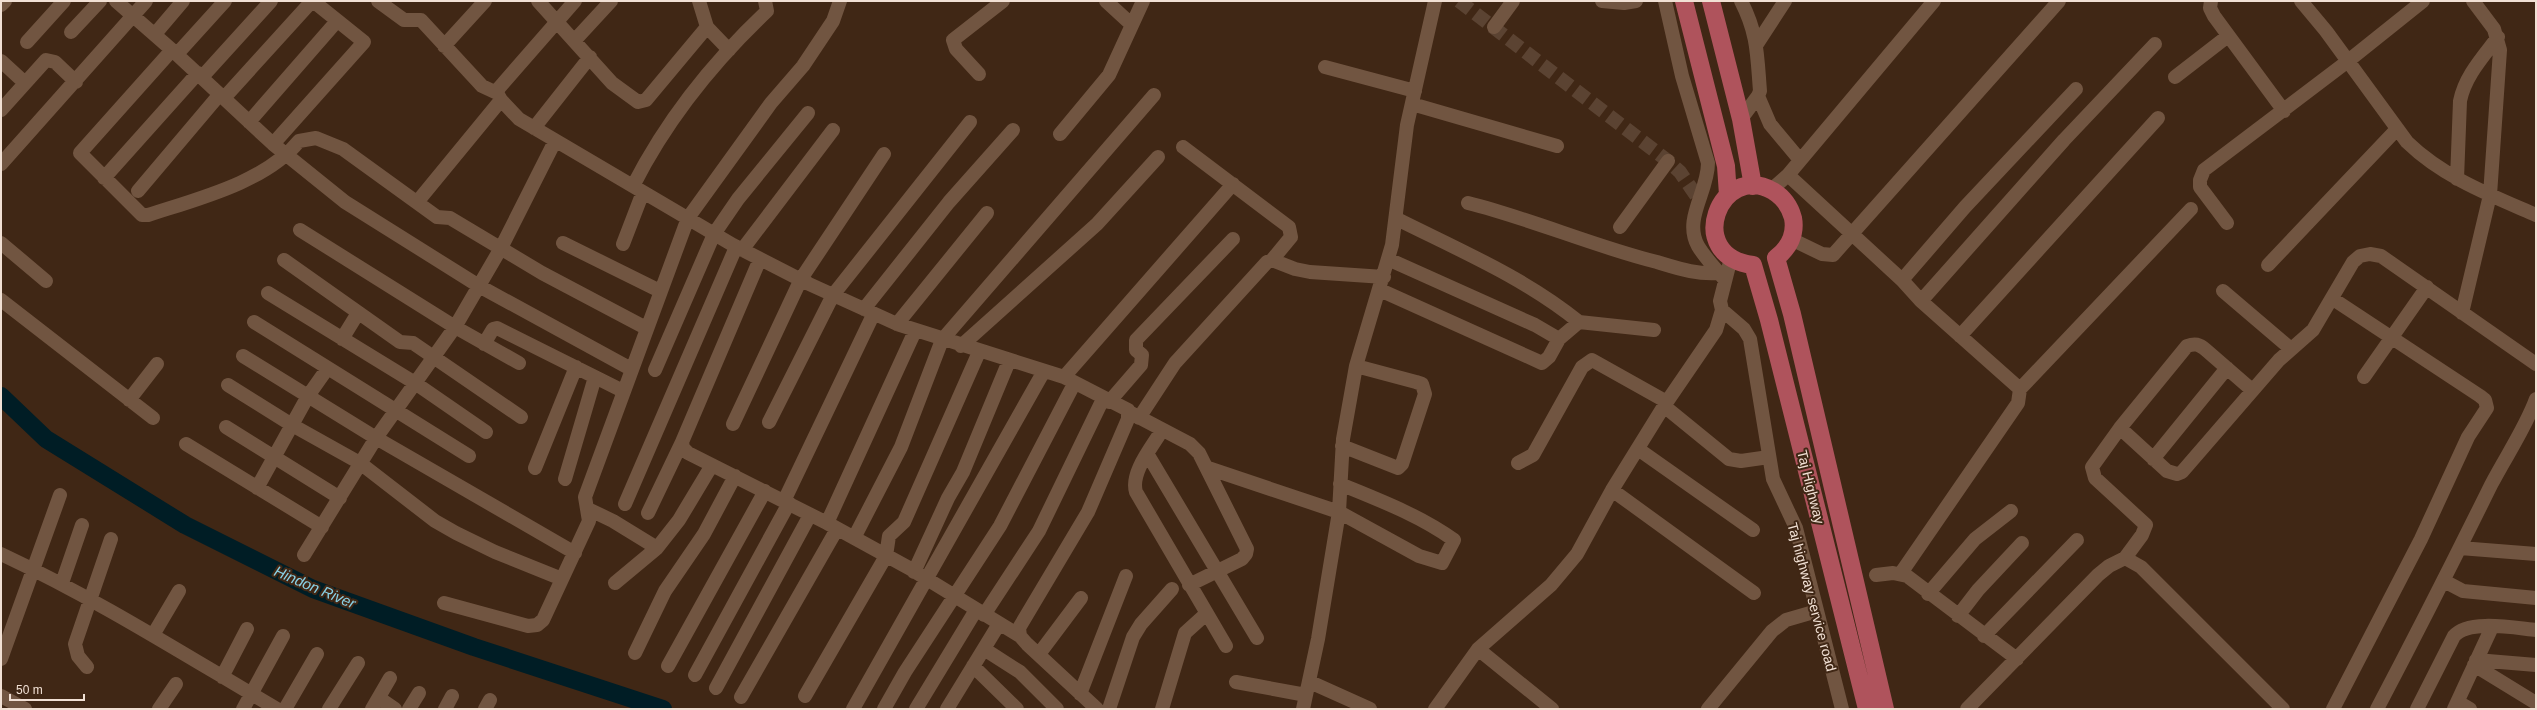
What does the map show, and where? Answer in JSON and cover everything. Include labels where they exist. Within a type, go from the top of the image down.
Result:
[{"type":"main road","points":[[1684,1],[1726,166],[1728,195]]},
{"type":"main road","points":[[1711,1],[1741,119],[1753,186]]},
{"type":"main road","points":[[1731,258],[1721,248],[1714,228],[1719,207],[1728,195],[1740,189],[1753,186],[1771,190],[1783,199],[1790,211],[1793,225],[1791,239],[1785,250],[1776,258],[1792,314],[1885,709]]},
{"type":"main road","name":"Taj Highway","points":[[1731,258],[1753,265],[1771,328],[1867,709]]},
{"type":"street","points":[[1,5],[5,1]]},
{"type":"street","points":[[27,42],[64,1]]},
{"type":"street","points":[[71,32],[100,1]]},
{"type":"street","points":[[116,1],[175,52],[273,144],[345,202],[479,286],[631,369]]},
{"type":"street","points":[[1,164],[76,82],[146,1]]},
{"type":"street","points":[[155,34],[183,1]]},
{"type":"street","points":[[225,1],[80,153],[136,210],[145,216],[211,194],[264,170],[287,156],[298,141],[311,138],[322,140],[343,149],[418,201],[436,217],[450,218],[501,248],[646,328]]},
{"type":"street","points":[[104,178],[271,1]]},
{"type":"street","points":[[138,191],[222,96],[312,1],[364,42],[273,144]]},
{"type":"street","points":[[444,46],[485,1]]},
{"type":"street","points":[[538,1],[623,92],[638,102],[643,103],[707,27]]},
{"type":"street","points":[[418,201],[557,20],[575,1]]},
{"type":"street","points":[[575,40],[611,1]]},
{"type":"street","points":[[698,1],[707,27],[729,50]]},
{"type":"street","points":[[623,244],[638,189],[668,126],[747,27],[767,11],[765,1]]},
{"type":"street","points":[[444,603],[528,626],[537,625],[543,620],[589,522],[585,497],[646,328],[688,218],[772,103],[803,66],[833,20],[840,1]]},
{"type":"street","points":[[979,74],[956,49],[953,40],[1003,1]]},
{"type":"street","points":[[1106,1],[1131,24]]},
{"type":"street","points":[[1060,134],[1109,75],[1131,24],[1143,1]]},
{"type":"street","points":[[1303,709],[1339,512],[1342,446],[1356,366],[1382,284],[1397,219],[1407,125],[1435,1]]},
{"type":"street","points":[[1494,26],[1513,1]]},
{"type":"street","points":[[1602,1],[1624,3],[1636,1]]},
{"type":"street","points":[[1665,1],[1682,76],[1708,163],[1708,174],[1693,218],[1694,237],[1699,248],[1722,276]]},
{"type":"street","points":[[1741,1],[1750,20],[1757,44],[1760,90],[1758,96],[1741,119]]},
{"type":"street","points":[[1757,44],[1785,1]]},
{"type":"street","points":[[1771,190],[1788,175],[1934,1]]},
{"type":"street","points":[[1791,239],[1822,254],[1833,255],[2059,1]]},
{"type":"street","points":[[2212,1],[2210,8],[2228,36],[2284,111]]},
{"type":"street","points":[[2301,1],[2397,129],[2422,156],[2458,179],[2536,215]]},
{"type":"street","points":[[2227,223],[2200,186],[2201,175],[2204,170],[2348,62],[2423,1]]},
{"type":"street","points":[[2462,313],[2490,195],[2500,50],[2498,37],[2473,1]]},
{"type":"street","points":[[386,3],[404,20],[420,20],[482,86],[499,96],[519,118],[555,141],[739,248],[868,312],[897,324],[979,352],[1044,371],[1069,381],[1126,409],[1134,415],[1190,444],[1199,453],[1208,468],[1247,549],[1246,554],[1242,559],[1189,585]]},
{"type":"street","points":[[249,122],[337,21]]},
{"type":"street","points":[[2175,77],[2228,36]]},
{"type":"street","points":[[2458,179],[2462,90],[2498,37]]},
{"type":"street","points":[[1921,301],[2064,140],[2155,44]]},
{"type":"street","points":[[534,128],[590,57]]},
{"type":"street","points":[[1,110],[25,83],[49,60],[55,62],[76,82]]},
{"type":"street","points":[[1,61],[25,83]]},
{"type":"street","points":[[1325,68],[1557,146]]},
{"type":"street","points":[[1902,280],[1965,207],[2076,89]]},
{"type":"street","points":[[854,538],[901,447],[942,340],[1154,95]]},
{"type":"street","points":[[1758,96],[1770,124],[1800,160]]},
{"type":"street","points":[[655,370],[714,234],[738,199],[808,113]]},
{"type":"street","points":[[1960,336],[2158,118]]},
{"type":"street","points":[[769,422],[833,295],[970,122]]},
{"type":"street","points":[[2268,264],[2397,129]]},
{"type":"street","points":[[625,504],[739,248],[832,130]]},
{"type":"street","points":[[695,675],[786,502],[868,312],[949,202],[1012,130]]},
{"type":"street","points":[[304,555],[376,438],[435,356],[479,286],[501,248],[555,141]]},
{"type":"street","points":[[1020,636],[1019,628],[1088,512],[1134,415],[1176,363],[1267,262],[1272,260],[1291,237],[1290,227],[1183,147]]},
{"type":"street","points":[[733,424],[802,279],[884,154]]},
{"type":"street","points":[[961,346],[1097,224],[1158,156]]},
{"type":"street","points":[[1620,227],[1668,161]]},
{"type":"street","points":[[1788,175],[1902,280],[1921,301],[2020,389]]},
{"type":"street","points":[[884,709],[905,672],[1000,526],[1069,381],[1233,184]]},
{"type":"street","points":[[1468,203],[1507,213],[1632,256],[1696,273],[1722,276]]},
{"type":"street","points":[[1901,573],[2018,403],[2020,389],[2192,209]]},
{"type":"street","points":[[897,324],[986,213]]},
{"type":"street","points":[[1397,219],[1494,267],[1556,303],[1579,322],[1654,330]]},
{"type":"street","points":[[300,230],[454,327],[519,363]]},
{"type":"street","points":[[916,709],[980,613],[1040,531],[1106,400],[1141,365],[1142,355],[1136,350],[1136,340],[1233,239]]},
{"type":"street","points":[[1,243],[46,280]]},
{"type":"street","points":[[563,243],[660,291]]},
{"type":"street","points":[[2120,428],[2153,459],[2172,473],[2182,472],[2252,390],[2291,348],[2313,330],[2333,299],[2353,262],[2360,256],[2370,254],[2381,256],[2536,364]]},
{"type":"street","points":[[1435,709],[1478,649],[1563,572],[1589,535],[1612,490],[1666,404],[1711,339],[1722,310],[1720,301],[1722,276],[1731,258]]},
{"type":"street","points":[[648,513],[682,442],[760,259]]},
{"type":"street","points":[[1388,259],[1535,325],[1559,339]]},
{"type":"street","points":[[284,260],[400,342],[413,342],[521,417]]},
{"type":"street","points":[[1272,260],[1294,269],[1382,284],[1538,363],[1545,362],[1559,339],[1579,322]]},
{"type":"street","points":[[2364,377],[2427,287]]},
{"type":"street","points":[[2223,291],[2291,348]]},
{"type":"street","points":[[268,293],[415,383],[486,432]]},
{"type":"street","points":[[2333,299],[2393,337],[2480,396],[2486,402],[2487,408],[2468,437],[2421,539],[2337,708]]},
{"type":"street","points":[[1,300],[153,418]]},
{"type":"street","name":"Taj highway service road","points":[[1722,310],[1744,329],[1750,339],[1773,479],[1796,528],[1842,709]]},
{"type":"street","points":[[342,338],[358,313]]},
{"type":"street","points":[[254,322],[469,456]]},
{"type":"street","points":[[484,344],[493,329],[497,328],[623,391]]},
{"type":"street","points":[[741,697],[832,526],[915,331]]},
{"type":"street","points":[[1967,709],[2098,575],[2109,566],[2125,558],[2142,535],[2146,525],[2092,473],[2092,467],[2120,428],[2187,346],[2199,344],[2252,390]]},
{"type":"street","points":[[805,696],[886,556],[887,541],[904,522],[979,352]]},
{"type":"street","points":[[243,356],[376,438],[575,553]]},
{"type":"street","points":[[1518,463],[1533,455],[1582,367],[1592,360],[1666,404],[1729,459],[1741,461],[1770,457]]},
{"type":"street","points":[[914,572],[948,498],[963,472],[1009,361]]},
{"type":"street","points":[[129,400],[157,364]]},
{"type":"street","points":[[1342,446],[1398,468],[1402,464],[1425,394],[1422,384],[1356,366]]},
{"type":"street","points":[[535,468],[576,367]]},
{"type":"street","points":[[257,488],[308,396],[327,368]]},
{"type":"street","points":[[2153,459],[2227,368]]},
{"type":"street","points":[[853,709],[1044,371]]},
{"type":"street","points":[[565,479],[595,377]]},
{"type":"street","points":[[228,385],[292,425],[360,463],[435,521],[495,552],[562,579]]},
{"type":"street","points":[[2377,709],[2444,581],[2495,478],[2532,418],[2536,399]]},
{"type":"street","points":[[226,427],[340,498]]},
{"type":"street","points":[[1162,430],[1134,484],[1136,492],[1226,646]]},
{"type":"street","points":[[682,442],[683,448],[688,453],[765,491],[854,538],[914,572],[1020,636],[1097,709]]},
{"type":"street","points":[[186,444],[322,527]]},
{"type":"street","points":[[1638,449],[1753,530]]},
{"type":"street","points":[[1148,455],[1257,638]]},
{"type":"street","points":[[616,583],[657,548],[679,520],[712,465]]},
{"type":"street","points":[[1208,468],[1339,512],[1419,556],[1442,563],[1454,540],[1437,528],[1396,507],[1340,484]]},
{"type":"street","points":[[635,653],[665,591],[704,534],[735,476]]},
{"type":"street","points":[[1612,490],[1754,593]]},
{"type":"street","points":[[668,666],[765,491]]},
{"type":"street","points":[[1,659],[32,569],[60,495]]},
{"type":"street","points":[[588,509],[613,521],[657,548]]},
{"type":"street","points":[[1928,594],[1975,539],[2011,511]]},
{"type":"street","points":[[716,688],[810,515]]},
{"type":"street","points":[[62,583],[82,525]]},
{"type":"street","points":[[87,667],[75,650],[111,539]]},
{"type":"street","points":[[1984,636],[2077,540]]},
{"type":"street","points":[[1958,616],[1978,590],[2022,543]]},
{"type":"street","points":[[2460,548],[2536,554]]},
{"type":"street","points":[[1,554],[62,583],[277,709]]},
{"type":"street","points":[[2125,558],[2141,567],[2283,709]]},
{"type":"street","points":[[1876,574],[1901,573],[2017,659]]},
{"type":"street","points":[[1080,694],[1126,576]]},
{"type":"street","points":[[2444,581],[2463,591],[2536,598]]},
{"type":"street","points":[[1109,709],[1133,637],[1141,624],[1172,589]]},
{"type":"street","points":[[153,635],[179,591]]},
{"type":"street","points":[[1039,654],[1080,598]]},
{"type":"street","points":[[1708,709],[1772,631],[1786,620],[1817,612]]},
{"type":"street","points":[[1162,709],[1185,633],[1206,614]]},
{"type":"street","points":[[947,709],[999,624]]},
{"type":"street","points":[[2418,709],[2454,636],[2459,630],[2468,627],[2492,627],[2536,630]]},
{"type":"street","points":[[2470,709],[2456,705],[2492,627]]},
{"type":"street","points":[[222,677],[247,629]]},
{"type":"street","points":[[243,709],[283,636]]},
{"type":"street","points":[[984,649],[1020,672],[1056,709]]},
{"type":"street","points":[[1478,649],[1553,709]]},
{"type":"street","points":[[285,709],[317,654]]},
{"type":"street","points":[[2475,662],[2536,665]]},
{"type":"street","points":[[2475,662],[2536,703]]},
{"type":"street","points":[[329,709],[358,663]]},
{"type":"street","points":[[973,666],[1017,709]]},
{"type":"street","points":[[390,678],[376,704],[395,709]]},
{"type":"street","points":[[1236,682],[1308,688],[1370,709]]},
{"type":"street","points":[[159,709],[176,684]]},
{"type":"street","points":[[409,709],[419,693]]},
{"type":"street","points":[[1,696],[25,709]]},
{"type":"street","points":[[445,709],[452,696]]},
{"type":"waterway","name":"Hindon River","points":[[1,396],[46,439],[185,525],[313,589],[474,647],[663,709]]},
{"type":"tunnel","points":[[1459,1],[1668,161],[1680,172],[1700,201]]}]
